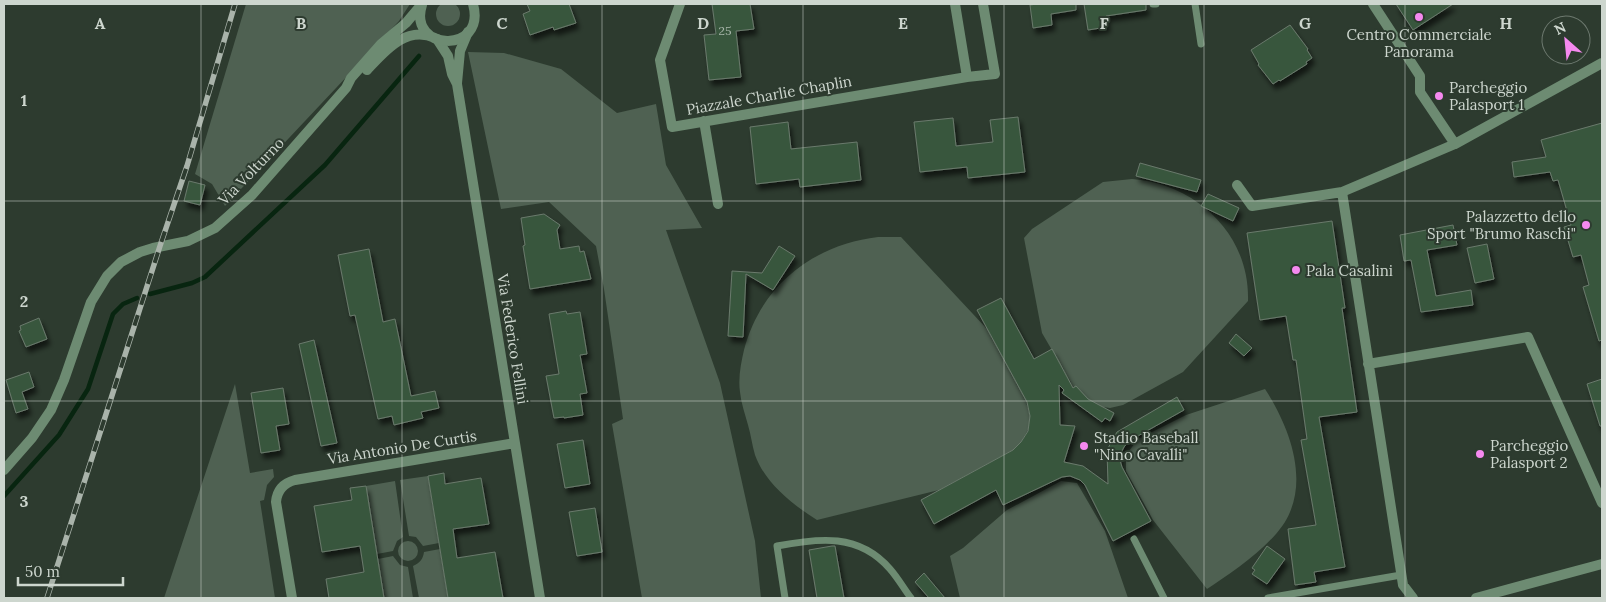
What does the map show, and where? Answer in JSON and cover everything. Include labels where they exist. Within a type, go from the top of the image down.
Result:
[{"type":"street","name":"Via Volturno","points":[[422,4],[420,14],[423,26],[436,39]]},
{"type":"street","name":"Via Volturno","points":[[4,470],[32,438],[51,410],[64,380],[88,309],[102,282],[127,258],[160,246],[188,241],[215,228],[252,195],[346,88],[351,78],[381,44],[406,24],[422,4]]},
{"type":"street","points":[[468,32],[474,22],[474,4]]},
{"type":"street","name":"Piazzale Charlie Chaplin","points":[[680,4],[660,60],[672,127],[994,74],[984,4]]},
{"type":"street","points":[[955,4],[967,78]]},
{"type":"street","points":[[1373,4],[1420,76],[1420,92],[1455,144]]},
{"type":"street","name":"Via Volturno","points":[[346,88],[356,82],[387,49],[406,36],[418,35],[453,41],[458,40],[468,32]]},
{"type":"street","name":"Via Federico Fellini","points":[[457,84],[460,51],[468,32]]},
{"type":"street","name":"Via Federico Fellini","points":[[436,39],[448,56],[457,84],[540,598]]},
{"type":"street","points":[[1237,185],[1252,206],[1342,192],[1455,144],[1602,63]]},
{"type":"street","points":[[704,122],[718,204]]},
{"type":"street","points":[[1342,192],[1401,575],[1403,585],[1413,598]]},
{"type":"street","points":[[1368,364],[1528,338],[1602,504]]},
{"type":"street","name":"Via Antonio De Curtis","points":[[292,598],[276,502],[277,495],[282,486],[295,480],[515,443]]},
{"type":"street","points":[[1476,598],[1602,564]]},
{"type":"lane","points":[[1195,4],[1201,44]]},
{"type":"lane","points":[[1134,539],[1164,598]]},
{"type":"lane","points":[[785,598],[778,546],[814,540],[849,543],[869,551],[889,568],[911,598]]},
{"type":"lane","points":[[1268,598],[1401,575]]},
{"type":"green space","points":[[448,2],[453,3],[459,9],[459,19],[453,25],[448,26],[443,25],[437,19],[436,14],[437,9],[443,3]]},
{"type":"green space","points":[[246,4],[410,4],[399,21],[225,206],[212,184],[195,174]]},
{"type":"green space","points":[[468,52],[504,53],[561,69],[617,113],[656,104],[666,165],[702,228],[666,230],[720,383],[755,541],[761,598],[642,598],[612,424],[623,419],[596,246],[549,202],[501,209]]},
{"type":"green space","points":[[1132,179],[1155,183],[1177,191],[1197,202],[1215,217],[1229,234],[1240,254],[1246,277],[1248,301],[1183,372],[1123,405],[1110,408],[1096,406],[1074,388],[1042,333],[1024,238],[1032,229],[1103,182]]},
{"type":"green space","points":[[878,237],[901,237],[987,329],[1025,398],[1030,416],[1029,428],[1021,442],[1013,450],[939,490],[817,520],[773,484],[755,455],[739,387],[744,350],[752,327],[763,306],[793,272],[812,259],[832,249],[854,241]]},
{"type":"green space","points":[[235,384],[250,473],[273,469],[274,477],[267,485],[264,500],[260,501],[275,598],[164,598]]},
{"type":"green space","points":[[1265,389],[1281,417],[1292,448],[1295,464],[1295,497],[1284,523],[1266,545],[1207,589],[1153,520],[1126,471],[1126,455],[1138,439],[1186,415]]},
{"type":"green space","points":[[428,476],[439,543],[423,546],[416,537],[409,536],[400,480]]},
{"type":"green space","points":[[395,481],[403,537],[397,541],[393,551],[377,554],[366,486]]},
{"type":"green space","points":[[1061,481],[1077,483],[1105,531],[1128,598],[960,598],[950,556],[963,548],[1007,510]]},
{"type":"green space","points":[[408,541],[415,544],[418,551],[415,558],[408,561],[401,558],[398,551],[401,544]]},
{"type":"green space","points":[[440,549],[448,598],[419,598],[413,566],[418,564],[424,552]]},
{"type":"green space","points":[[393,556],[400,565],[408,567],[413,598],[384,598],[378,559]]},
{"type":"building","points":[[527,4],[569,4],[576,23],[554,30],[553,27],[530,35],[523,14],[530,11]]},
{"type":"building","points":[[712,4],[750,4],[754,29],[736,31],[741,77],[709,80],[704,35],[716,34]]},
{"type":"building","points":[[1076,4],[1076,10],[1051,14],[1052,25],[1033,28],[1030,5]]},
{"type":"building","points":[[1084,4],[1146,4],[1146,10],[1106,16],[1107,27],[1088,30]]},
{"type":"building","name":"Centro Commerciale Panorama","points":[[1396,4],[1453,4],[1413,30]]},
{"type":"building","points":[[1290,25],[1308,49],[1312,58],[1306,62],[1307,64],[1273,84],[1258,65],[1251,50]]},
{"type":"building","points":[[1018,117],[1025,172],[968,178],[967,167],[920,172],[914,122],[953,118],[956,146],[993,142],[990,120]]},
{"type":"building","points":[[788,122],[791,149],[857,142],[861,180],[800,187],[799,179],[756,184],[750,127]]},
{"type":"building","name":"Palazzetto dello Sport \"Brumo Raschi\"","points":[[1602,123],[1602,340],[1599,341],[1583,287],[1589,285],[1581,255],[1573,257],[1564,227],[1571,225],[1558,180],[1553,181],[1550,172],[1514,177],[1512,162],[1546,157],[1541,140]]},
{"type":"building","points":[[1140,163],[1201,180],[1197,192],[1136,176]]},
{"type":"building","points":[[189,181],[205,185],[200,205],[184,201]]},
{"type":"building","points":[[1208,194],[1239,208],[1233,221],[1201,206]]},
{"type":"building","points":[[544,214],[560,225],[557,230],[560,249],[579,246],[580,252],[584,251],[591,279],[530,289],[523,246],[525,245],[521,218]]},
{"type":"building","points":[[1332,221],[1345,308],[1342,308],[1357,412],[1319,417],[1345,567],[1314,572],[1316,582],[1295,585],[1288,529],[1316,525],[1301,440],[1307,439],[1296,360],[1293,360],[1286,316],[1260,320],[1247,233]]},
{"type":"building","points":[[1453,225],[1457,245],[1427,250],[1436,296],[1471,290],[1473,305],[1421,312],[1411,260],[1404,261],[1400,235]]},
{"type":"building","points":[[1487,244],[1494,279],[1475,283],[1467,248]]},
{"type":"building","points":[[779,246],[795,256],[773,290],[746,274],[743,337],[728,336],[732,271],[762,273]]},
{"type":"building","points":[[369,249],[383,322],[395,319],[411,396],[435,391],[439,408],[421,412],[423,418],[394,425],[392,416],[378,419],[355,315],[350,316],[338,255]]},
{"type":"building","points":[[1001,298],[1034,359],[1052,349],[1073,388],[1076,386],[1088,399],[1114,413],[1110,421],[1105,418],[1102,422],[1062,393],[1064,390],[1059,385],[1060,425],[1075,426],[1064,462],[1083,466],[1108,484],[1107,450],[1117,432],[1177,397],[1184,410],[1129,441],[1121,453],[1122,467],[1151,521],[1113,541],[1085,485],[1080,480],[1070,476],[1062,477],[1003,505],[996,490],[934,524],[921,500],[1013,450],[1028,431],[1030,416],[1027,402],[977,310]]},
{"type":"building","points":[[566,311],[567,314],[580,312],[587,354],[580,355],[587,393],[580,394],[583,415],[554,418],[546,376],[559,374],[549,314]]},
{"type":"building","points":[[39,318],[47,339],[26,347],[19,331],[21,330],[20,326]]},
{"type":"building","points":[[1236,334],[1252,348],[1244,356],[1229,343]]},
{"type":"building","points":[[314,340],[337,443],[321,446],[299,344]]},
{"type":"building","points":[[29,372],[34,387],[22,392],[28,409],[16,413],[6,380]]},
{"type":"building","points":[[1602,379],[1602,426],[1600,426],[1587,384]]},
{"type":"building","points":[[283,388],[289,424],[276,426],[280,450],[261,453],[251,393]]},
{"type":"building","points":[[583,440],[590,484],[565,488],[557,444]]},
{"type":"building","points":[[444,473],[445,484],[481,478],[489,524],[453,529],[457,558],[495,552],[503,598],[448,598],[428,476]]},
{"type":"building","points":[[366,486],[384,598],[329,598],[326,579],[364,572],[360,546],[322,552],[314,506],[352,500],[350,488]]},
{"type":"building","points":[[595,508],[602,552],[577,556],[569,512]]},
{"type":"building","points":[[835,546],[844,598],[817,598],[809,550]]},
{"type":"building","points":[[1267,546],[1285,559],[1267,584],[1252,574],[1255,570],[1252,568]]},
{"type":"building","points":[[924,573],[945,598],[929,598],[915,582]]},
{"type":"waterway","points":[[150,294],[192,283],[205,277],[325,165],[419,56]]},
{"type":"waterway","points":[[4,496],[59,435],[88,389],[113,314],[123,304],[137,298]]},
{"type":"railway","points":[[47,598],[187,166],[235,4]]},
{"type":"place","name":"Centro Commerciale Panorama","points":[[1419,17]]},
{"type":"place","name":"Parcheggio Palasport 1","points":[[1439,96]]},
{"type":"place","name":"Palazzetto dello Sport \"Brumo Raschi\"","points":[[1586,225]]},
{"type":"place","name":"Pala Casalini","points":[[1296,270]]},
{"type":"place","name":"Stadio Baseball \"Nino Cavalli\"","points":[[1084,446]]},
{"type":"place","name":"Parcheggio Palasport 2","points":[[1480,454]]}]
